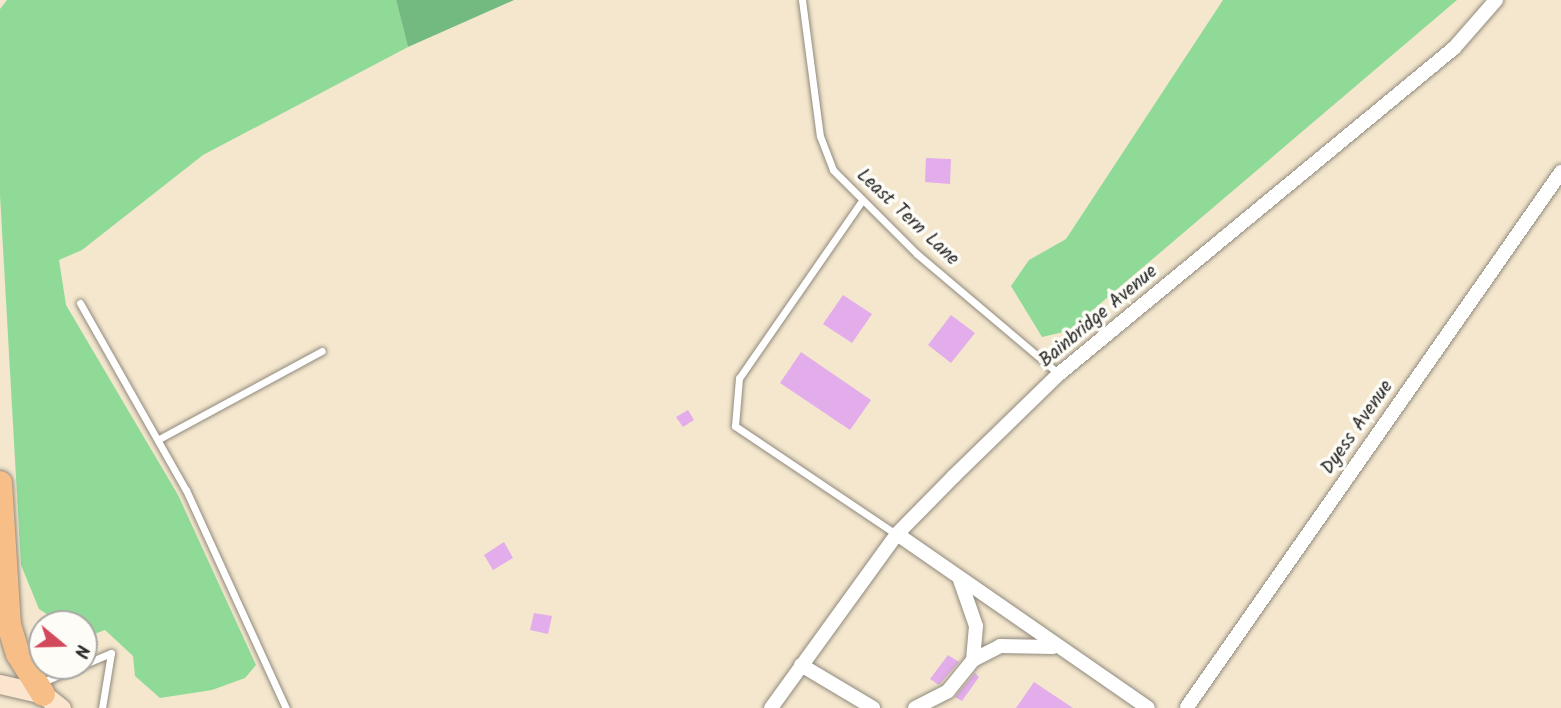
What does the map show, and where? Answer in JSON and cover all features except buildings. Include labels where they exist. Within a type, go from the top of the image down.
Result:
[{"type":"highway","points":[[0,483],[7,601],[13,642],[42,693]]},
{"type":"street","name":"Bainbridge Avenue","points":[[771,708],[897,534],[1059,374],[1454,48],[1496,0]]},
{"type":"street","name":"Dyess Avenue","points":[[1188,707],[1561,172]]},
{"type":"street","points":[[897,534],[1057,648],[1148,708]]},
{"type":"street","points":[[960,579],[976,626],[973,660]]},
{"type":"street","points":[[915,708],[948,691],[973,660],[1000,646],[1057,648]]},
{"type":"street","points":[[801,666],[873,708]]},
{"type":"street","points":[[0,684],[42,693]]},
{"type":"lane","name":"Least Tern Lane","points":[[802,0],[820,136],[833,170],[861,202],[1059,374]]},
{"type":"lane","points":[[861,202],[739,378],[735,426],[897,534]]},
{"type":"lane","points":[[79,303],[159,439],[286,708]]},
{"type":"lane","points":[[159,439],[322,351]]},
{"type":"lane","points":[[42,693],[111,653],[102,708]]},
{"type":"green space","points":[[7,0],[396,0],[408,47],[203,155],[82,250],[59,260],[66,305],[178,495],[256,665],[245,678],[212,690],[160,698],[135,676],[133,656],[105,630],[98,633],[98,610],[41,610],[21,565],[0,195],[0,9]]},
{"type":"green space","points":[[396,0],[514,0],[408,47]]},
{"type":"green space","points":[[1223,0],[1457,0],[1068,331],[1042,337],[1011,286],[1029,260],[1066,239]]}]
